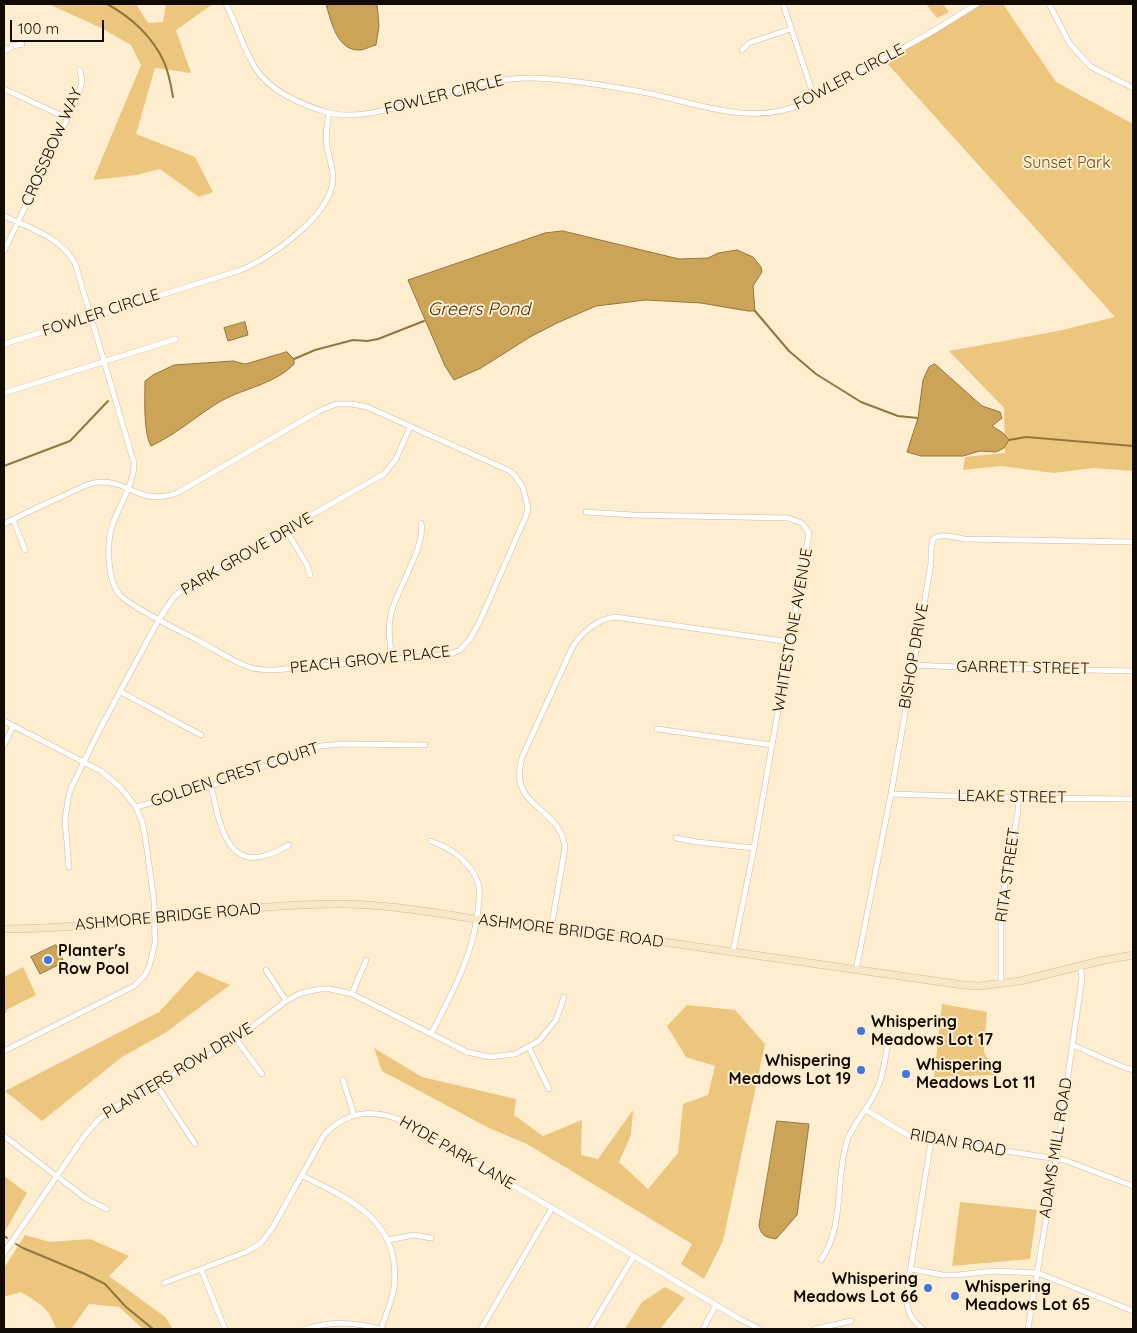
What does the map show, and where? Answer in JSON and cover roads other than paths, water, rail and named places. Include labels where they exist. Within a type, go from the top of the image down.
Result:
[{"type":"main road","name":"ASHMORE BRIDGE ROAD","points":[[4,929],[80,926],[266,908],[339,904],[386,907],[595,933],[627,939],[643,939],[979,986],[1020,980],[1133,955]]},
{"type":"street","points":[[226,4],[252,62],[267,83],[286,96],[329,113]]},
{"type":"street","points":[[783,4],[814,97]]},
{"type":"street","name":"FOWLER CIRCLE","points":[[4,344],[246,268],[273,253],[295,235],[318,212],[330,194],[333,178],[326,138],[329,113],[358,114],[380,111],[478,85],[535,78],[605,86],[711,108],[756,114],[786,111],[977,4]]},
{"type":"street","points":[[1049,4],[1070,44],[1091,66],[1133,88]]},
{"type":"street","points":[[742,50],[749,43],[792,29]]},
{"type":"street","points":[[4,51],[22,44]]},
{"type":"street","name":"CROSSBOW WAY","points":[[4,251],[80,88],[82,82],[80,70]]},
{"type":"street","points":[[4,89],[67,118]]},
{"type":"street","name":"PEACH GROVE PLACE","points":[[4,216],[53,239],[69,254],[77,268],[116,404],[133,454],[134,471],[111,530],[109,547],[112,582],[123,598],[159,619],[239,663],[259,670],[443,656],[457,651],[466,645],[479,623],[523,526],[528,508],[523,488],[519,480],[510,471],[367,407],[352,404],[336,404],[319,411],[176,493],[150,497],[136,494],[128,489]]},
{"type":"street","points":[[4,393],[176,339]]},
{"type":"street","name":"PARK GROVE DRIVE","points":[[69,867],[66,810],[71,788],[159,619],[173,598],[189,584],[384,474],[396,459],[410,427]]},
{"type":"street","points":[[4,524],[93,483],[113,484],[128,489]]},
{"type":"street","name":"WHITESTONE AVENUE","points":[[586,512],[633,515],[788,518],[802,523],[808,530],[809,539],[754,848],[733,952]]},
{"type":"street","points":[[13,519],[25,550]]},
{"type":"street","points":[[392,660],[390,620],[400,588],[420,543],[422,535],[420,523]]},
{"type":"street","points":[[286,530],[307,565],[310,575]]},
{"type":"street","name":"BISHOP DRIVE","points":[[856,970],[891,794],[931,564],[933,539],[937,536],[964,539],[1133,542]]},
{"type":"street","points":[[551,929],[565,848],[564,841],[553,823],[524,793],[518,779],[518,772],[523,755],[577,640],[602,620],[616,617],[790,642]]},
{"type":"street","name":"GARRETT STREET","points":[[914,665],[1133,671]]},
{"type":"street","points":[[121,692],[201,735]]},
{"type":"street","points":[[4,721],[100,771],[114,781],[136,807],[146,836],[155,919],[155,943],[152,960],[145,975],[134,986],[4,1051]]},
{"type":"street","points":[[4,745],[13,726]]},
{"type":"street","points":[[657,729],[772,745]]},
{"type":"street","name":"GOLDEN CREST COURT","points":[[136,807],[211,786],[320,746],[343,744],[425,745]]},
{"type":"street","points":[[211,786],[224,835],[228,843],[235,850],[246,856],[259,857],[289,845]]},
{"type":"street","name":"LEAKE STREET","points":[[891,794],[1133,799]]},
{"type":"street","name":"RITA STREET","points":[[1001,982],[1001,906],[1018,811],[1018,798]]},
{"type":"street","points":[[676,838],[754,848]]},
{"type":"street","points":[[431,841],[450,849],[458,855],[475,876],[480,890],[477,919],[465,965],[432,1034]]},
{"type":"street","points":[[352,994],[366,960]]},
{"type":"street","name":"ADAMS MILL ROAD","points":[[1028,1329],[1056,1159],[1082,978],[1080,966]]},
{"type":"street","points":[[266,970],[286,1001]]},
{"type":"street","name":"PLANTERS ROW DRIVE","points":[[4,1253],[56,1176],[98,1120],[118,1105],[236,1039],[286,1001],[302,993],[320,989],[352,994],[467,1052],[484,1056],[509,1056],[528,1048]]},
{"type":"street","points":[[549,1089],[528,1048],[539,1041],[551,1028],[560,1011],[564,997]]},
{"type":"street","points":[[821,1260],[829,1249],[837,1216],[848,1140],[882,1079],[889,1036]]},
{"type":"street","points":[[236,1039],[262,1074]]},
{"type":"street","points":[[1072,1045],[1133,1070]]},
{"type":"street","points":[[342,1080],[354,1115]]},
{"type":"street","points":[[156,1084],[195,1144]]},
{"type":"street","name":"RIDAN ROAD","points":[[866,1110],[901,1133],[909,1136],[930,1141],[1056,1159],[1133,1186]]},
{"type":"street","name":"HYDE PARK LANE","points":[[164,1283],[246,1252],[262,1243],[273,1227],[324,1135],[340,1121],[354,1115],[370,1113],[400,1120],[760,1329]]},
{"type":"street","points":[[4,1136],[88,1200],[107,1209]]},
{"type":"street","points":[[923,1329],[912,1321],[906,1297],[930,1141]]},
{"type":"street","points":[[301,1175],[360,1207],[380,1226],[388,1240],[394,1258],[395,1278],[393,1292],[380,1329],[340,1322],[306,1329]]},
{"type":"street","points":[[480,1329],[552,1208]]},
{"type":"street","points":[[388,1240],[414,1236],[431,1238]]},
{"type":"street","points":[[590,1329],[634,1256]]},
{"type":"street","points":[[201,1269],[225,1329]]},
{"type":"street","points":[[911,1269],[958,1275],[992,1271],[1038,1274],[1133,1311]]},
{"type":"street","points":[[703,1329],[716,1305]]},
{"type":"street","points":[[815,1329],[851,1321]]},
{"type":"water","points":[[326,4],[377,4],[379,26],[376,45],[361,50],[346,46],[336,34]]},
{"type":"water","name":"Greers Pond","points":[[563,231],[679,259],[708,258],[718,253],[737,250],[753,257],[761,267],[762,272],[753,286],[755,311],[701,303],[646,300],[596,306],[530,337],[481,368],[454,380],[445,366],[408,280],[545,233]]},
{"type":"water","points":[[245,322],[248,335],[228,341],[224,328]]},
{"type":"water","points":[[287,352],[294,359],[294,364],[286,371],[267,382],[216,404],[168,437],[151,446],[148,440],[146,424],[145,381],[153,375],[174,365],[233,361],[245,364]]},
{"type":"water","points":[[935,364],[982,406],[1000,412],[1002,418],[992,426],[1003,433],[1009,440],[1004,448],[996,452],[980,451],[963,456],[921,456],[907,452],[918,418],[923,380],[929,367]]},
{"type":"water","name":"Planter's Row Pool","points":[[56,945],[64,962],[40,974],[31,957]]},
{"type":"water","points":[[777,1121],[809,1124],[797,1215],[776,1239],[765,1236],[759,1226]]},
{"type":"waterway","points":[[107,4],[133,21],[154,44],[166,66],[173,97]]},
{"type":"waterway","points":[[755,311],[789,351],[816,374],[861,402],[898,416],[918,418]]},
{"type":"waterway","points":[[294,359],[315,350],[353,340],[367,341],[378,339],[424,321]]},
{"type":"waterway","points":[[4,466],[70,441],[108,401]]},
{"type":"waterway","points":[[1009,440],[1026,437],[1133,446]]},
{"type":"waterway","points":[[16,1244],[105,1284],[126,1307],[153,1329]]},
{"type":"place","name":"Planter's Row Pool","points":[[48,960]]},
{"type":"place","name":"Whispering Meadows Lot 17","points":[[861,1031]]},
{"type":"place","name":"Whispering Meadows Lot 19","points":[[861,1070]]},
{"type":"place","name":"Whispering Meadows Lot 11","points":[[906,1074]]},
{"type":"place","name":"Whispering Meadows Lot 66","points":[[928,1288]]},
{"type":"place","name":"Whispering Meadows Lot 65","points":[[955,1296]]},
{"type":"park label","name":"Sunset Park","points":[[1067,163]]}]
